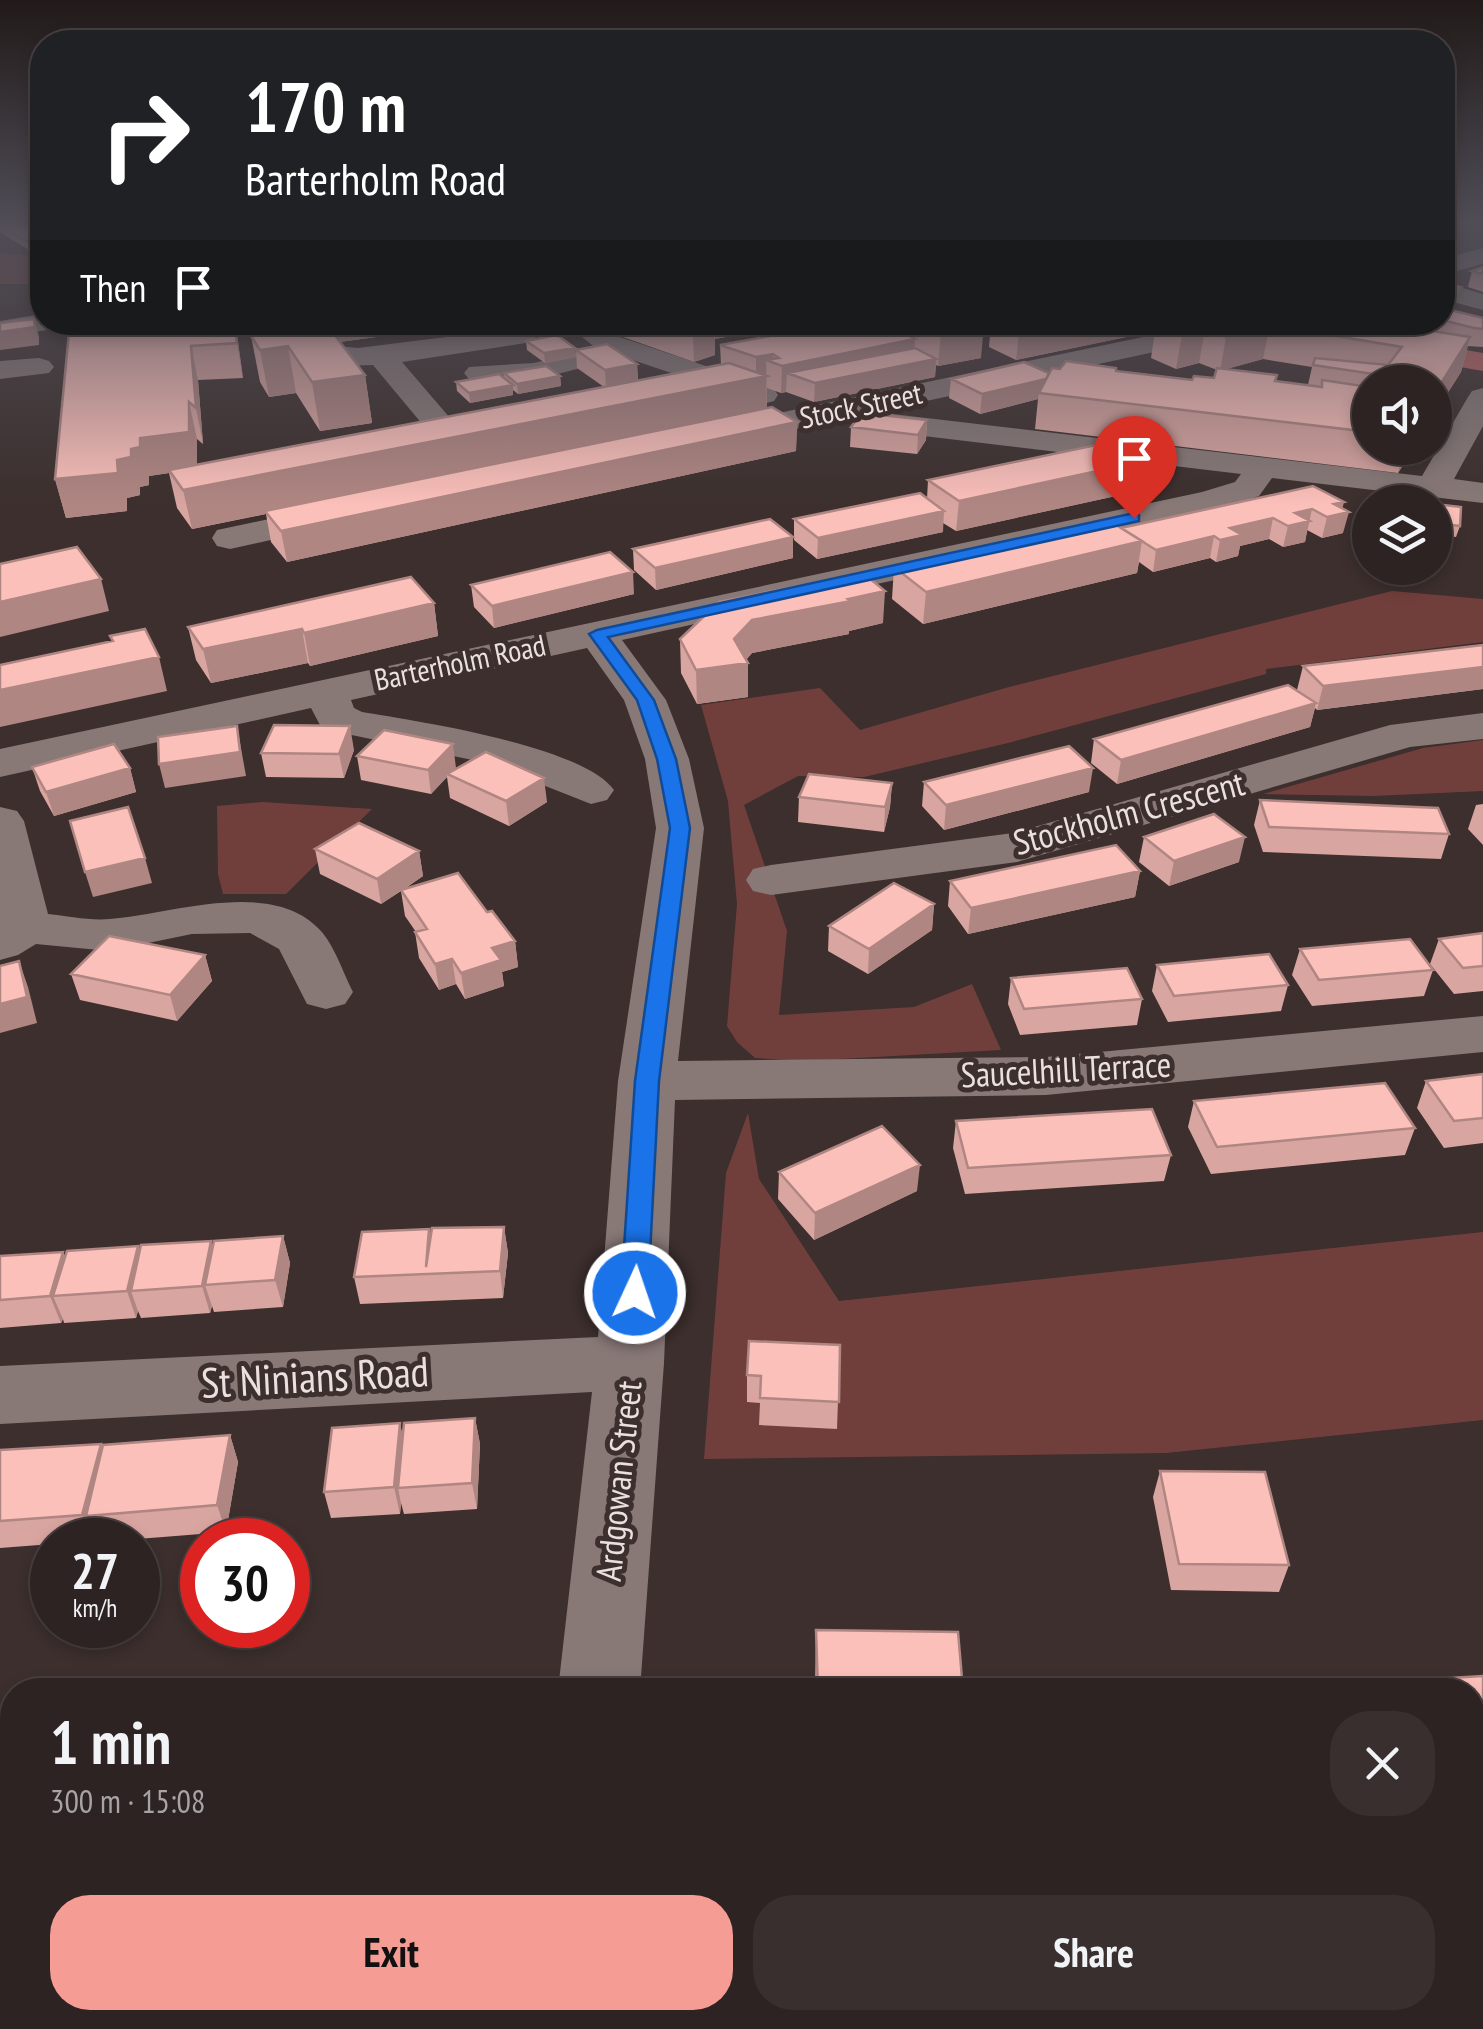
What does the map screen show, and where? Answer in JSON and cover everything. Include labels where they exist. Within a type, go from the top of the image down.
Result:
[{"type":"main road","points":[[1324,335],[1483,362]]},
{"type":"street","points":[[0,328],[30,324]]},
{"type":"street","points":[[302,335],[322,353],[380,355],[526,335]]},
{"type":"street","points":[[591,335],[820,414],[1414,485]]},
{"type":"street","name":"Stock Street","points":[[687,442],[1197,335]]},
{"type":"street","points":[[480,373],[498,376],[562,365],[625,348]]},
{"type":"street","points":[[380,355],[434,418]]},
{"type":"street","points":[[0,370],[39,367]]},
{"type":"street","points":[[1434,485],[1483,397]]},
{"type":"street","name":"Barterholm Road","points":[[0,763],[1211,501],[1246,488],[1262,469]]},
{"type":"street","points":[[1452,489],[1483,493]]},
{"type":"street","points":[[230,538],[382,506]]},
{"type":"street","name":"Ardgowan Street","points":[[597,634],[646,700],[666,759],[680,828],[647,1081],[630,1363],[600,1678]]},
{"type":"street","points":[[327,692],[335,716],[352,723],[476,744],[536,763],[591,790]]},
{"type":"street","name":"Stockholm Crescent","points":[[771,880],[1017,846],[1406,734],[1483,726]]},
{"type":"street","points":[[536,763],[577,735]]},
{"type":"street","points":[[0,821],[13,936],[109,935],[192,919],[256,918],[282,926],[301,940],[326,992]]},
{"type":"street","name":"Saucelhill Terrace","points":[[647,1081],[1046,1076],[1483,1034]]},
{"type":"street","name":"St Ninians Road","points":[[0,1395],[630,1363]]},
{"type":"shaded area","points":[[1392,591],[1483,599],[1483,642],[1266,669],[1266,674],[864,777],[798,776],[744,805],[787,931],[779,1015],[914,1007],[972,984],[1001,1050],[804,1061],[755,1058],[737,1042],[727,1026],[737,904],[728,801],[701,705],[820,688],[860,730],[1009,687]]},
{"type":"shaded area","points":[[1483,740],[1483,791],[1374,796],[1263,794],[1423,748]]},
{"type":"shaded area","points":[[262,802],[372,809],[286,894],[223,894],[218,874],[217,806]]},
{"type":"shaded area","points":[[748,1113],[759,1179],[839,1301],[1483,1232],[1483,1420],[1166,1453],[704,1459],[726,1173]]},
{"type":"building","points":[[1455,318],[1483,318],[1483,329],[1455,323]]},
{"type":"building","points":[[30,319],[30,328],[0,332],[0,323]]},
{"type":"building","points":[[69,335],[236,335],[237,343],[191,346],[196,408],[189,402],[189,432],[140,438],[140,447],[131,449],[131,457],[117,460],[118,473],[55,479]]},
{"type":"building","points":[[335,335],[365,375],[312,382],[288,346],[260,350],[251,336]]},
{"type":"building","points":[[557,335],[575,348],[544,353],[526,341]]},
{"type":"building","points":[[776,335],[907,335],[915,339],[782,366],[766,360],[779,358],[773,354],[756,357],[720,345]]},
{"type":"building","points":[[1330,335],[1470,337],[1452,366],[1388,365],[1402,347]]},
{"type":"building","points":[[607,344],[637,364],[605,370],[576,350]]},
{"type":"building","points":[[915,348],[936,359],[815,383],[787,373]]},
{"type":"building","points":[[1315,358],[1388,365],[1352,365],[1352,371],[1313,365]]},
{"type":"building","points":[[1066,361],[1192,380],[1194,376],[1214,378],[1217,368],[1277,375],[1275,381],[1322,387],[1322,380],[1352,384],[1352,430],[1039,393],[1052,368],[1060,369]]},
{"type":"building","points":[[1024,362],[1049,373],[1046,379],[982,394],[951,379]]},
{"type":"building","points":[[729,363],[767,376],[183,490],[169,470]]},
{"type":"building","points":[[546,366],[560,376],[517,384],[504,373]]},
{"type":"building","points":[[499,374],[513,385],[469,393],[456,382]]},
{"type":"building","points":[[772,407],[797,422],[281,531],[265,511]]},
{"type":"building","points":[[861,413],[927,420],[918,435],[851,427]]},
{"type":"building","points":[[1106,443],[1139,462],[959,501],[928,480]]},
{"type":"building","points":[[1313,486],[1344,502],[1334,504],[1349,512],[1327,517],[1312,509],[1295,513],[1310,521],[1288,526],[1273,518],[1230,528],[1242,535],[1220,540],[1214,536],[1156,550],[1121,528]]},
{"type":"building","points":[[920,493],[944,511],[818,538],[794,519]]},
{"type":"building","points":[[1452,506],[1461,507],[1460,526],[1452,525]]},
{"type":"building","points":[[770,519],[793,537],[655,568],[633,549]]},
{"type":"building","points":[[1110,521],[1142,541],[926,592],[894,567]]},
{"type":"building","points":[[77,547],[101,579],[0,602],[0,564]]},
{"type":"building","points":[[610,552],[633,572],[492,606],[471,585]]},
{"type":"building","points":[[863,573],[885,591],[752,620],[734,639],[748,663],[696,670],[680,639],[719,602]]},
{"type":"building","points":[[411,577],[434,603],[304,633],[302,629],[203,649],[188,627]]},
{"type":"building","points":[[145,629],[159,657],[0,690],[0,665],[113,641],[110,636]]},
{"type":"building","points":[[1483,645],[1483,667],[1323,686],[1303,666]]},
{"type":"building","points":[[1288,685],[1316,703],[1121,760],[1094,739]]},
{"type":"building","points":[[274,725],[350,726],[339,754],[261,753]]},
{"type":"building","points":[[237,726],[240,752],[159,764],[158,737]]},
{"type":"building","points":[[384,730],[453,744],[428,770],[357,756]]},
{"type":"building","points":[[114,744],[130,768],[46,792],[32,767]]},
{"type":"building","points":[[1069,746],[1093,768],[946,805],[924,782]]},
{"type":"building","points":[[486,752],[544,778],[506,801],[447,774]]},
{"type":"building","points":[[809,774],[892,783],[885,807],[799,797]]},
{"type":"building","points":[[1260,800],[1438,808],[1449,834],[1269,827]]},
{"type":"building","points":[[128,807],[145,858],[85,872],[70,821]]},
{"type":"building","points":[[1214,814],[1245,837],[1174,861],[1144,837]]},
{"type":"building","points":[[359,823],[419,851],[377,879],[315,849]]},
{"type":"building","points":[[1116,845],[1140,871],[971,908],[950,881]]},
{"type":"building","points":[[458,873],[515,941],[492,948],[501,960],[461,973],[452,959],[435,964],[415,932],[427,929],[401,890]]},
{"type":"building","points":[[894,883],[934,904],[869,949],[829,926]]},
{"type":"building","points":[[1483,933],[1483,966],[1463,968],[1439,939]]},
{"type":"building","points":[[109,936],[205,955],[170,995],[71,974]]},
{"type":"building","points":[[1410,939],[1433,970],[1319,980],[1300,949]]},
{"type":"building","points":[[1269,954],[1288,985],[1174,996],[1157,965]]},
{"type":"building","points":[[19,961],[27,997],[0,1004],[0,966]]},
{"type":"building","points":[[1127,968],[1142,999],[1024,1009],[1011,978]]},
{"type":"building","points":[[1483,1074],[1483,1118],[1454,1121],[1426,1081]]},
{"type":"building","points":[[1385,1083],[1415,1128],[1217,1147],[1194,1101]]},
{"type":"building","points":[[1152,1109],[1171,1155],[968,1168],[956,1121]]},
{"type":"building","points":[[882,1126],[920,1165],[815,1213],[779,1172]]},
{"type":"building","points":[[504,1227],[500,1271],[354,1277],[362,1232],[429,1229],[426,1267],[432,1228]]},
{"type":"building","points":[[283,1236],[275,1280],[205,1285],[214,1241]]},
{"type":"building","points":[[211,1241],[202,1286],[131,1291],[141,1245]]},
{"type":"building","points":[[138,1246],[127,1291],[53,1296],[67,1251]]},
{"type":"building","points":[[63,1252],[50,1296],[0,1300],[0,1256]]},
{"type":"building","points":[[749,1341],[840,1345],[839,1402],[760,1398],[761,1376],[747,1375]]},
{"type":"building","points":[[475,1418],[472,1483],[398,1488],[404,1423]]},
{"type":"building","points":[[400,1423],[394,1487],[324,1492],[332,1428]]},
{"type":"building","points":[[230,1435],[217,1505],[86,1516],[103,1445]]},
{"type":"building","points":[[101,1444],[82,1515],[0,1521],[0,1450]]},
{"type":"building","points":[[1160,1471],[1265,1472],[1289,1565],[1179,1564]]},
{"type":"building","points":[[816,1630],[958,1632],[962,1678],[818,1678]]},
{"type":"route","points":[[635,1293],[647,1081],[680,828],[666,759],[646,700],[597,634],[1134,518]]}]
